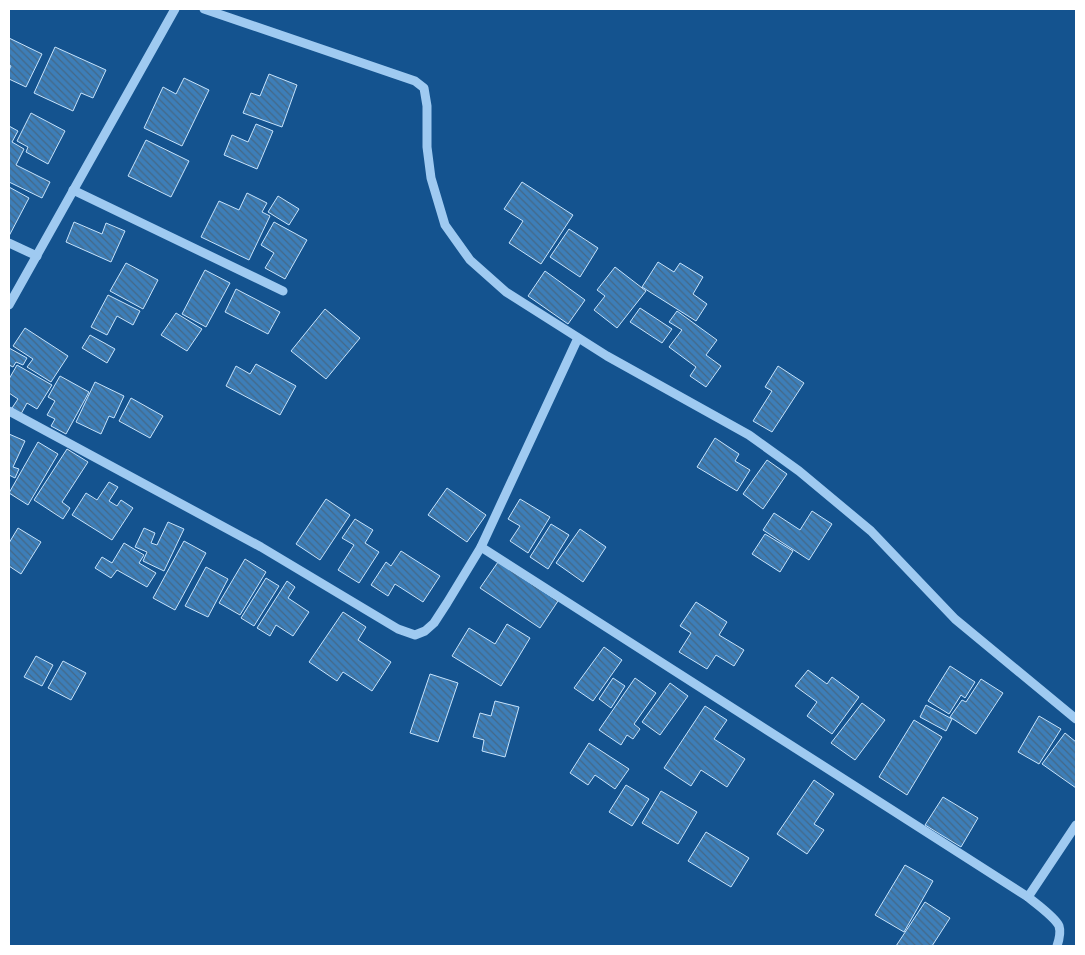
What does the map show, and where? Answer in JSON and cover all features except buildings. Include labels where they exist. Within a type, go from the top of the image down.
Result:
[{"type":"street","points":[[9,305],[175,9]]},
{"type":"street","points":[[204,9],[421,84],[424,88],[427,106],[431,178],[445,225],[470,260],[506,292],[607,356],[749,435],[799,471],[871,531],[956,619],[1076,719]]},
{"type":"street","points":[[73,190],[283,291]]},
{"type":"street","points":[[9,243],[36,256]]},
{"type":"street","points":[[9,411],[261,547],[398,629],[415,635],[425,631],[434,623],[480,547],[578,338]]},
{"type":"street","points":[[480,547],[1028,897],[1055,920],[1059,926],[1060,937],[1057,946]]},
{"type":"street","points":[[1028,897],[1076,825]]}]
